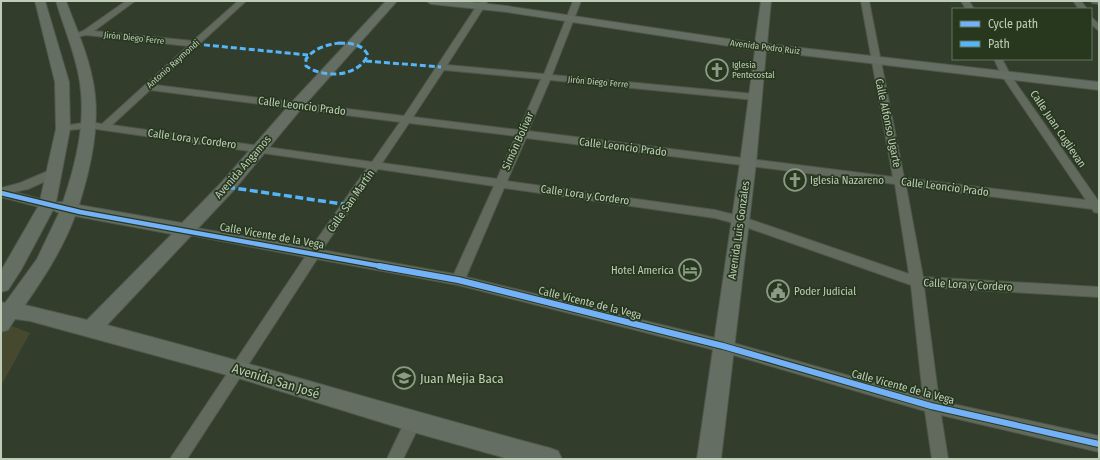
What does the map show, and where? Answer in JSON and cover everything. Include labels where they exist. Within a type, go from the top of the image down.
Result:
[{"type":"main road","points":[[1,285],[15,265],[47,205],[55,172],[62,129],[62,82],[40,1]]},
{"type":"main road","points":[[4,315],[43,263],[69,210],[81,168],[89,125],[86,82],[79,34],[61,1]]},
{"type":"main road","name":"Avenida Angamos","points":[[91,329],[227,187],[296,106],[392,1]]},
{"type":"main road","name":"Avenida Pedro Ruiz","points":[[431,1],[482,3],[570,19],[760,47],[1099,86]]},
{"type":"main road","name":"Avenida Luis Gonzáles","points":[[709,459],[748,163],[766,1]]},
{"type":"main road","name":"Calle Vicente de la Vega","points":[[47,205],[185,230]]},
{"type":"main road","name":"Avenida San José","points":[[4,315],[30,313],[91,329],[238,369],[524,456],[550,459]]},
{"type":"street","points":[[79,34],[131,1]]},
{"type":"street","name":"Antonio Raymondi","points":[[104,127],[242,1]]},
{"type":"street","name":"Simón Bolívar","points":[[458,280],[547,77],[576,1]]},
{"type":"street","name":"Calle Alfonso Ugarte","points":[[865,1],[875,60],[900,181],[917,282],[931,406],[940,459]]},
{"type":"street","name":"Calle San Martín","points":[[178,459],[314,253],[407,119],[482,3]]},
{"type":"street","points":[[1092,20],[1099,30]]},
{"type":"street","name":"Jirón Diego Ferre","points":[[79,34],[195,44]]},
{"type":"street","name":"Calle Juan Cuglievan","points":[[999,60],[1007,76],[1098,208]]},
{"type":"street","name":"Jirón Diego Ferre","points":[[441,67],[755,97]]},
{"type":"street","name":"Calle Leoncio Prado","points":[[147,87],[900,181],[1098,208]]},
{"type":"street","name":"Calle Lora y Cordero","points":[[62,129],[89,125],[715,214],[740,220],[917,282],[1099,292]]},
{"type":"street","points":[[1,192],[29,184],[55,172]]},
{"type":"street","points":[[1,192],[47,205]]},
{"type":"street","name":"Calle Vicente de la Vega","points":[[185,230],[458,280],[723,346],[931,406],[1099,444]]},
{"type":"street","points":[[395,459],[413,422]]},
{"type":"green space","points":[[12,326],[30,333],[1,386],[1,334]]},
{"type":"marked path","points":[[339,43],[356,44],[363,48],[368,55],[365,62],[358,68],[340,74],[321,73],[306,66],[306,59],[312,52],[325,46],[339,43]]},
{"type":"marked path","points":[[195,44],[308,55]]},
{"type":"marked path","points":[[366,61],[441,67]]},
{"type":"marked path","points":[[227,187],[349,205]]},
{"type":"cycle path","points":[[1,193],[80,212],[458,280],[723,346],[931,406],[1099,444]]},
{"type":"place","name":"Iglesia Pentecostal","points":[[717,70]]},
{"type":"place","name":"Iglesia Nazareno","points":[[795,180]]},
{"type":"place","name":"Hotel America","points":[[690,270]]},
{"type":"place","name":"Poder Judicial","points":[[778,291]]},
{"type":"place","name":"Juan Mejia Baca","points":[[404,378]]}]
